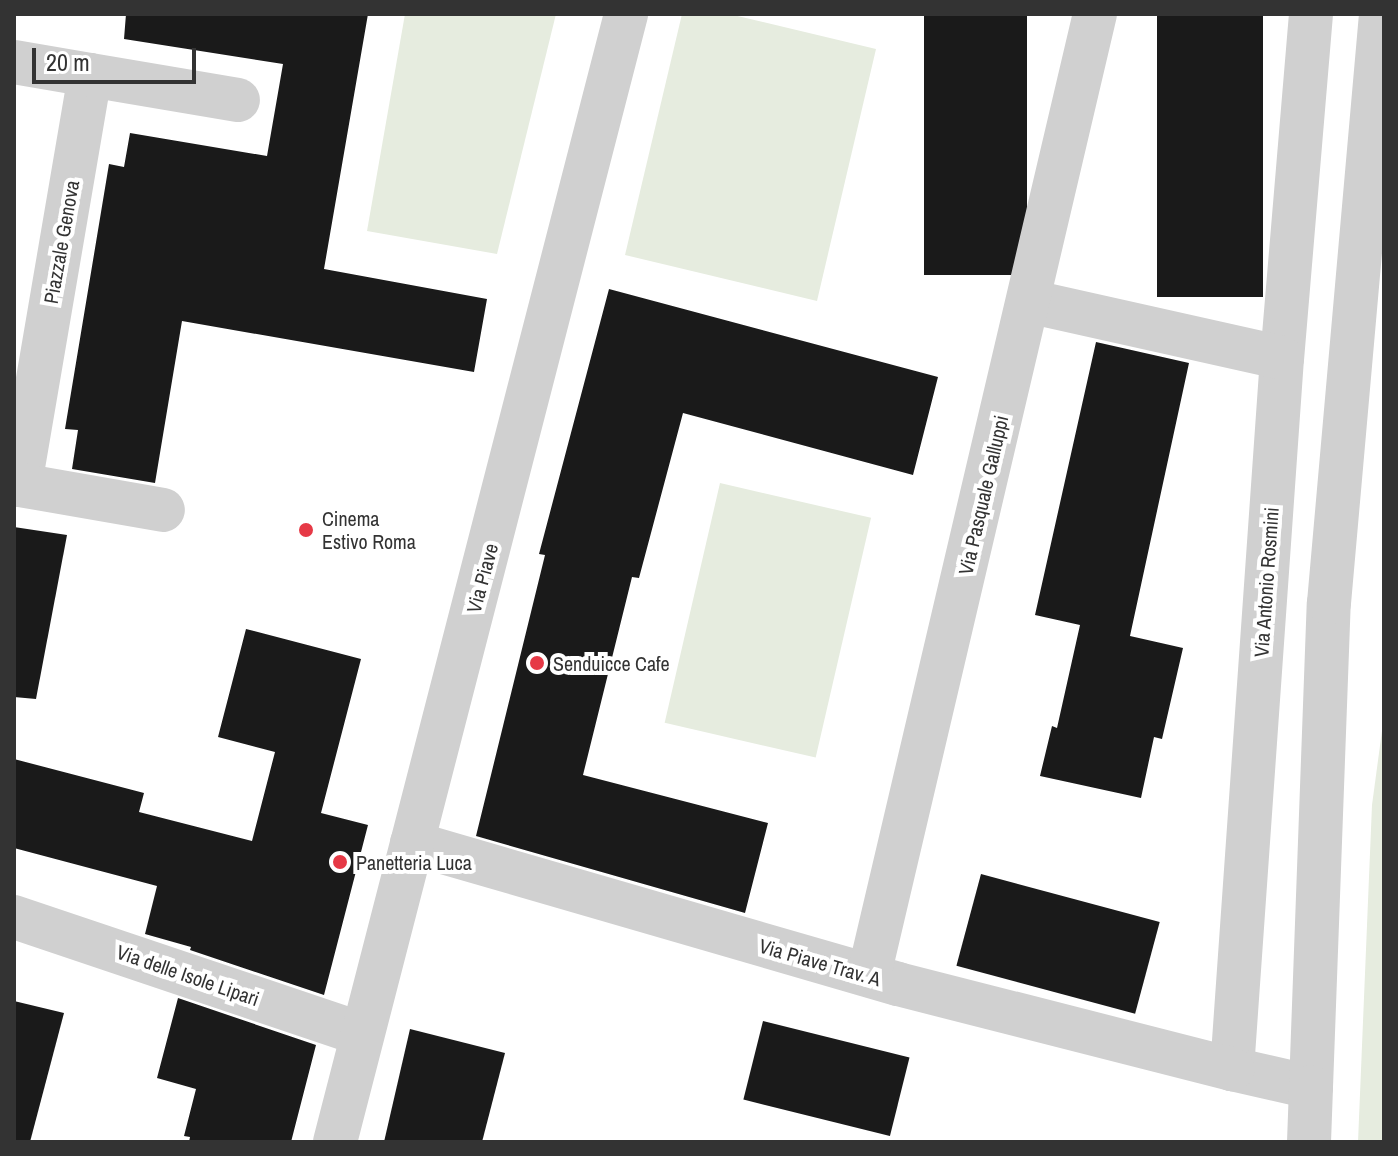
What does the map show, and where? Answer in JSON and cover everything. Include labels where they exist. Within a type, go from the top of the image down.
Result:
[{"type":"street","name":"Via Piave","points":[[335,1142],[626,14]]},
{"type":"street","name":"Via Pasquale Galluppi","points":[[869,975],[1095,14]]},
{"type":"street","name":"Via Antonio Rosmini","points":[[1232,1069],[1282,358],[1311,14]]},
{"type":"street","points":[[1309,1142],[1329,603],[1381,14]]},
{"type":"street","points":[[14,62],[238,100]]},
{"type":"street","name":"Piazzale Genova","points":[[90,75],[17,484],[163,510]]},
{"type":"street","points":[[1028,301],[1282,358]]},
{"type":"street","name":"Via Piave Trav. A","points":[[412,843],[869,975],[1232,1069]]},
{"type":"street","name":"Via delle Isole Lipari","points":[[14,917],[362,1034]]},
{"type":"street","points":[[1232,1069],[1311,1087]]},
{"type":"shaded area","points":[[405,14],[556,14],[497,254],[367,231]]},
{"type":"shaded area","points":[[682,14],[729,14],[876,49],[817,301],[625,255]]},
{"type":"shaded area","points":[[720,483],[871,518],[816,758],[665,723]]},
{"type":"shaded area","points":[[1384,716],[1384,1142],[1358,1142],[1372,805]]},
{"type":"building","points":[[126,14],[368,14],[324,269],[487,299],[474,372],[182,321],[155,483],[72,469],[78,430],[65,429],[109,164],[124,167],[130,133],[267,156],[283,64],[124,39]]},
{"type":"building","points":[[924,14],[1027,14],[1027,275],[924,275]]},
{"type":"building","points":[[1157,14],[1263,14],[1263,297],[1157,297]]},
{"type":"building","points":[[609,289],[938,377],[913,475],[683,413],[639,578],[632,577],[583,775],[768,823],[745,913],[476,836],[545,555],[539,554]]},
{"type":"building","points":[[1096,342],[1189,363],[1130,636],[1183,648],[1162,739],[1154,737],[1141,798],[1040,776],[1052,726],[1057,728],[1080,625],[1035,615]]},
{"type":"building","points":[[14,527],[67,535],[36,699],[14,697]]},
{"type":"building","points":[[246,629],[361,659],[321,813],[368,825],[324,995],[190,950],[191,947],[145,934],[157,886],[14,848],[14,759],[144,793],[139,812],[252,841],[275,752],[218,737]]},
{"type":"building","points":[[981,874],[1160,922],[1135,1014],[956,966]]},
{"type":"building","points":[[178,998],[316,1045],[291,1142],[189,1142],[190,1137],[184,1136],[196,1089],[157,1078]]},
{"type":"building","points":[[14,1001],[64,1013],[30,1142],[14,1142]]},
{"type":"building","points":[[763,1021],[910,1058],[890,1136],[743,1100]]},
{"type":"building","points":[[410,1029],[505,1053],[482,1142],[384,1142]]},
{"type":"place","name":"Cinema Estivo Roma","points":[[306,530]]},
{"type":"place","name":"Senduicce Cafe","points":[[537,663]]},
{"type":"place","name":"Panetteria Luca","points":[[340,862]]}]
